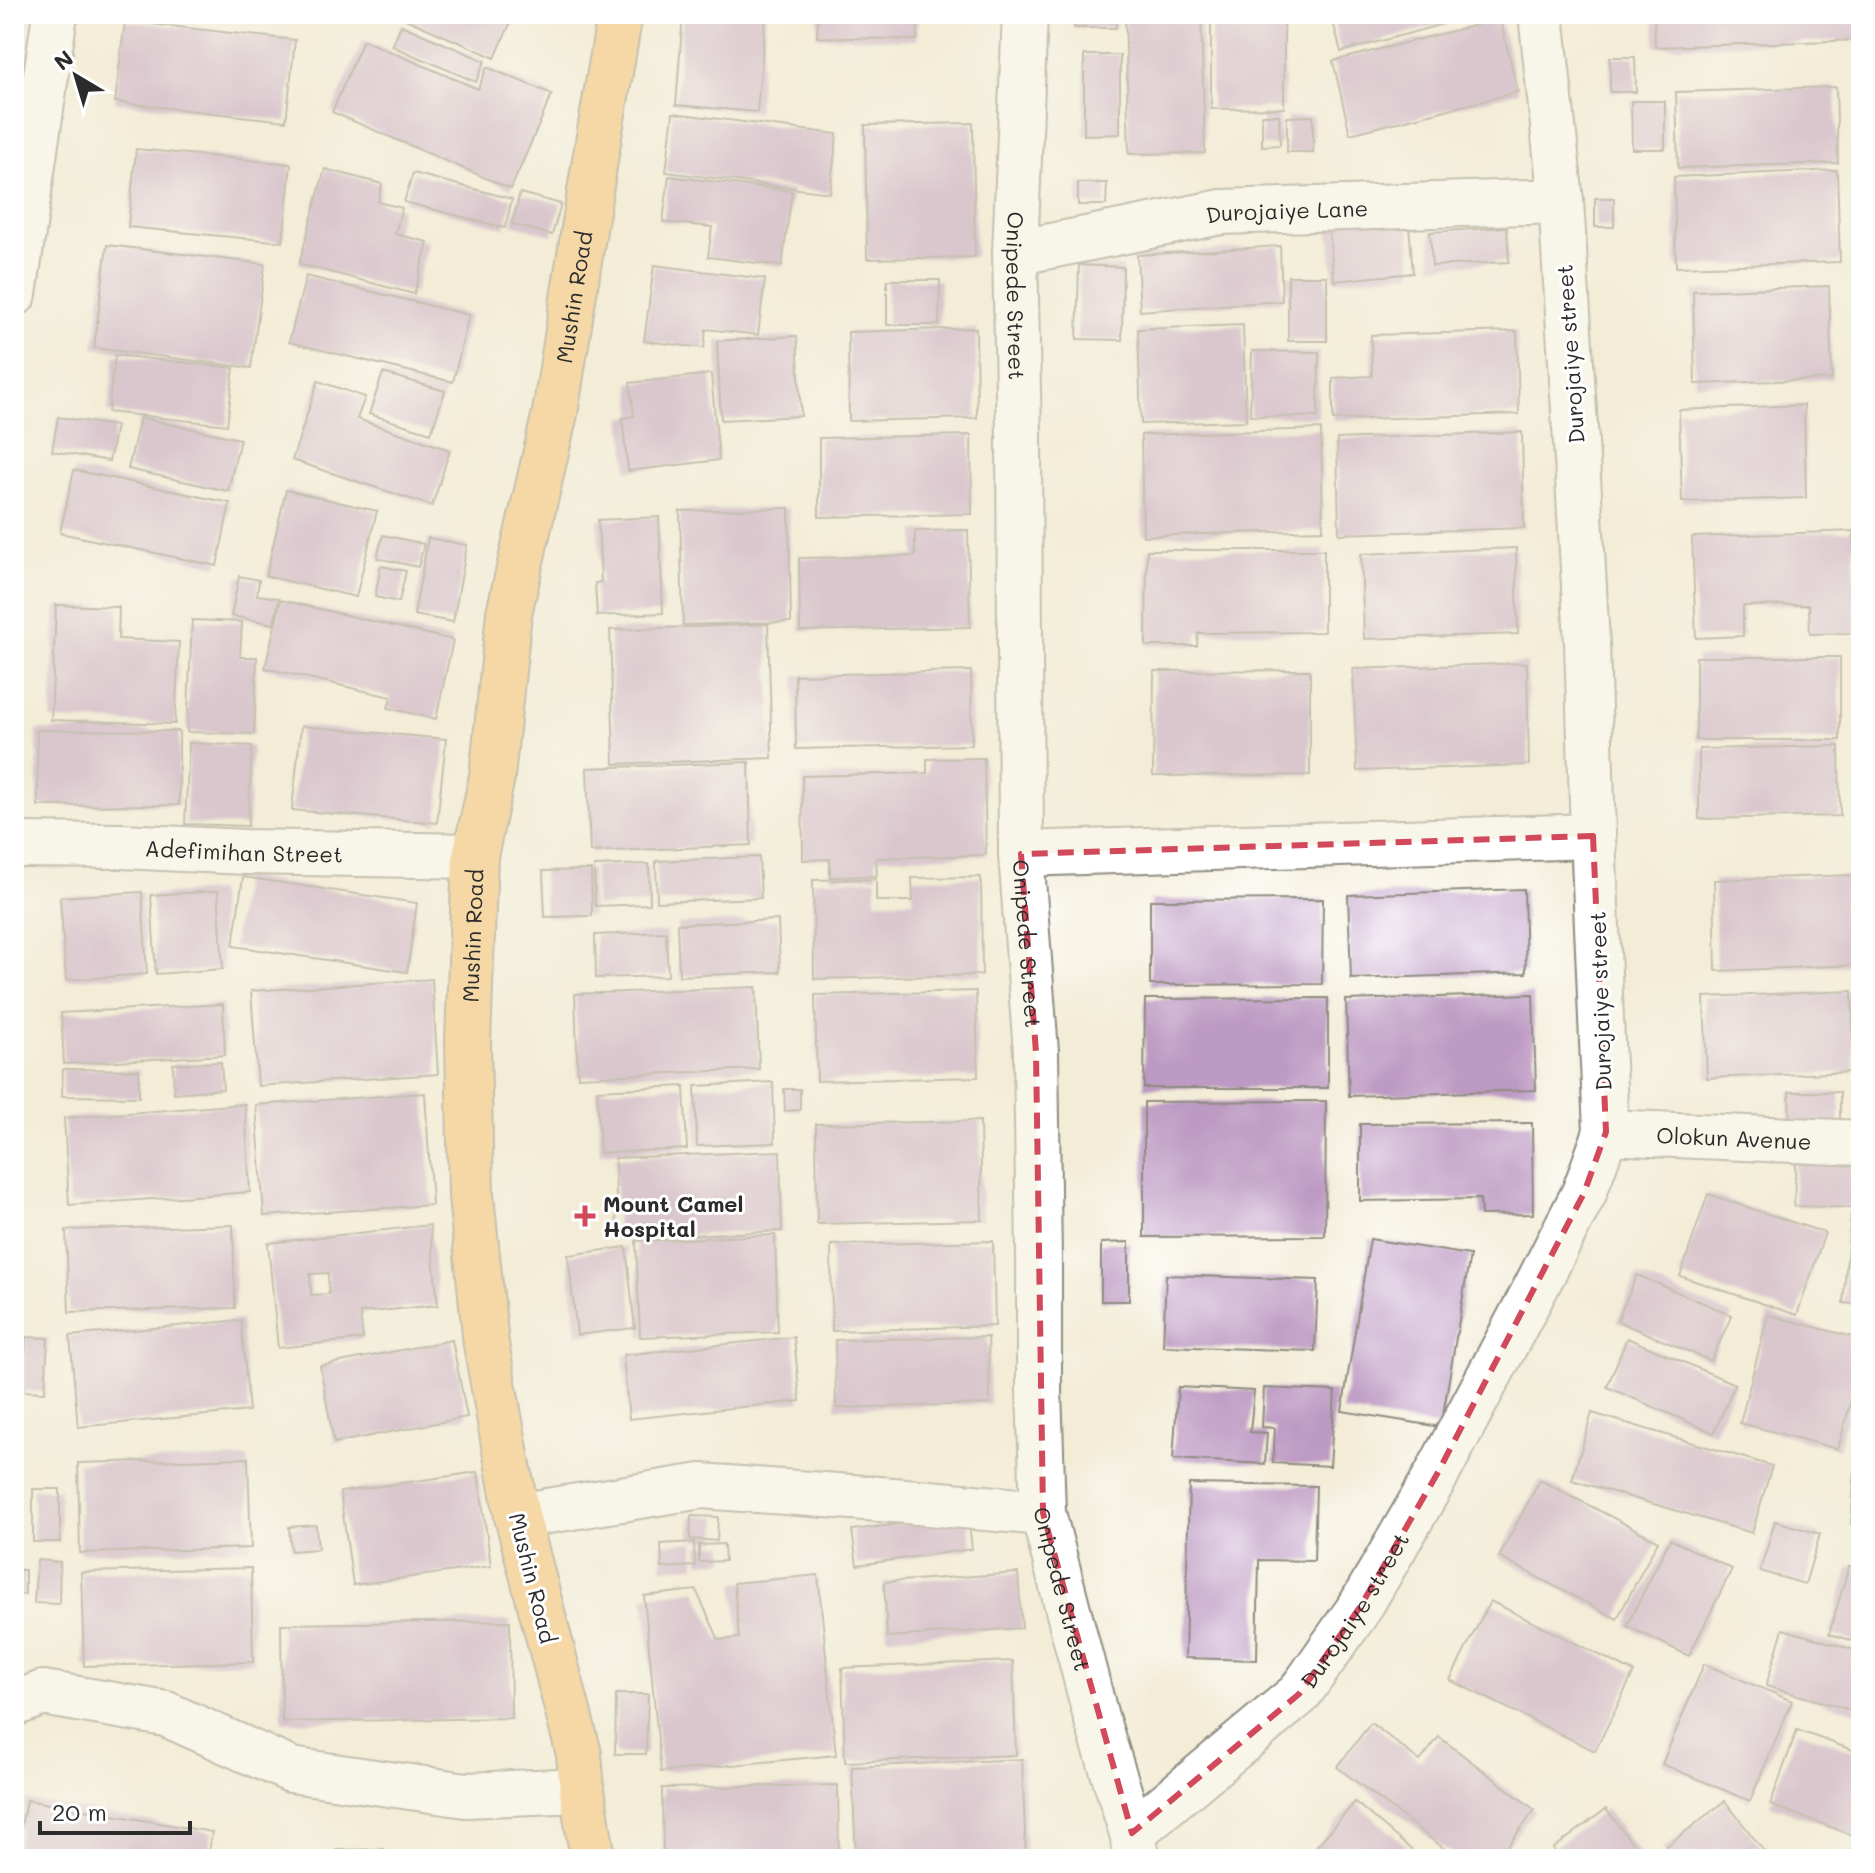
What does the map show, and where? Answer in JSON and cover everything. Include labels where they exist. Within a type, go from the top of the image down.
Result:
[{"type":"main road","name":"Mushin Road","points":[[593,1859],[579,1754],[517,1516],[486,1344],[471,1196],[468,1041],[475,856],[492,777],[509,613],[555,413],[620,14]]},
{"type":"street","points":[[14,294],[55,14]]},
{"type":"street","name":"Onipede Street","points":[[1025,14],[1015,253],[1021,854],[1036,1052],[1043,1513],[1096,1717],[1135,1846]]},
{"type":"street","name":"Durojaiye street","points":[[1135,1846],[1299,1694],[1360,1607],[1437,1474],[1541,1277],[1584,1193],[1606,1132],[1587,643],[1561,201],[1541,14]]},
{"type":"street","name":"Durojaiye Lane","points":[[1015,253],[1221,212],[1561,201]]},
{"type":"street","points":[[1021,854],[1593,836]]},
{"type":"street","name":"Adefimihan Street","points":[[14,845],[475,856]]},
{"type":"street","name":"Olokun Avenue","points":[[1606,1132],[1861,1143]]},
{"type":"street","points":[[517,1516],[701,1486],[1043,1513]]},
{"type":"street","points":[[14,1704],[43,1693],[166,1714],[291,1770],[466,1795],[582,1790]]},
{"type":"highlighted area","points":[[1593,836],[1606,1132],[1584,1193],[1437,1474],[1360,1607],[1299,1694],[1132,1833],[1043,1513],[1036,1052],[1021,854]]},
{"type":"building","points":[[394,14],[512,14],[514,15],[495,58]]},
{"type":"building","points":[[683,14],[766,14],[757,112],[676,105]]},
{"type":"building","points":[[818,14],[918,14],[917,40],[817,37]]},
{"type":"building","points":[[1074,14],[1116,14],[1116,28],[1074,28]]},
{"type":"building","points":[[1125,14],[1201,14],[1205,153],[1129,154]]},
{"type":"building","points":[[1211,14],[1284,14],[1284,108],[1211,109]]},
{"type":"building","points":[[1331,14],[1476,14],[1476,15],[1341,52]]},
{"type":"building","points":[[1654,14],[1861,14],[1861,40],[1655,47]]},
{"type":"building","points":[[1500,19],[1518,92],[1350,134],[1333,61]]},
{"type":"building","points":[[125,21],[295,40],[286,121],[115,102]]},
{"type":"building","points":[[401,25],[485,61],[476,82],[392,46]]},
{"type":"building","points":[[363,40],[478,89],[487,67],[552,94],[511,189],[332,112]]},
{"type":"building","points":[[1084,55],[1120,55],[1120,134],[1084,135]]},
{"type":"building","points":[[1610,57],[1635,57],[1636,92],[1610,92]]},
{"type":"building","points":[[1836,87],[1838,163],[1678,168],[1676,92]]},
{"type":"building","points":[[1631,101],[1665,101],[1665,149],[1632,149]]},
{"type":"building","points":[[673,113],[837,134],[830,193],[666,172]]},
{"type":"building","points":[[1262,115],[1279,115],[1280,145],[1262,146]]},
{"type":"building","points":[[1313,116],[1313,152],[1287,152],[1287,117]]},
{"type":"building","points":[[973,123],[975,257],[867,259],[865,125]]},
{"type":"building","points":[[136,149],[291,164],[283,242],[128,227]]},
{"type":"building","points":[[325,169],[382,184],[378,202],[402,208],[395,234],[428,242],[414,294],[299,264]]},
{"type":"building","points":[[1837,170],[1840,262],[1676,267],[1674,177]]},
{"type":"building","points":[[413,173],[512,199],[505,228],[404,202]]},
{"type":"building","points":[[669,176],[792,191],[782,266],[708,257],[712,227],[663,222]]},
{"type":"building","points":[[1078,183],[1107,183],[1106,205],[1078,205]]},
{"type":"building","points":[[520,193],[561,204],[552,235],[512,224]]},
{"type":"building","points":[[1595,198],[1614,198],[1614,227],[1595,227]]},
{"type":"building","points":[[1408,213],[1413,273],[1334,281],[1328,221]]},
{"type":"building","points":[[1507,227],[1509,262],[1432,266],[1430,232]]},
{"type":"building","points":[[107,245],[265,264],[251,368],[94,348]]},
{"type":"building","points":[[1280,246],[1282,301],[1140,311],[1137,255]]},
{"type":"building","points":[[654,265],[765,279],[758,335],[706,329],[704,348],[644,341]]},
{"type":"building","points":[[1079,265],[1123,267],[1122,340],[1077,339]]},
{"type":"building","points":[[306,276],[469,315],[453,382],[289,342]]},
{"type":"building","points":[[1288,276],[1327,276],[1327,341],[1288,341]]},
{"type":"building","points":[[887,280],[940,280],[939,325],[887,325]]},
{"type":"building","points":[[1829,286],[1832,379],[1695,384],[1693,291]]},
{"type":"building","points":[[1243,325],[1246,421],[1141,424],[1138,329]]},
{"type":"building","points":[[976,328],[977,418],[849,421],[848,332]]},
{"type":"building","points":[[1517,331],[1519,414],[1333,420],[1333,378],[1372,376],[1371,335]]},
{"type":"building","points":[[797,336],[801,416],[721,420],[717,341]]},
{"type":"building","points":[[1252,351],[1319,352],[1318,417],[1250,416]]},
{"type":"building","points":[[115,355],[234,368],[227,425],[108,412]]},
{"type":"building","points":[[383,373],[445,391],[431,433],[369,414]]},
{"type":"building","points":[[711,374],[719,460],[628,471],[622,418],[634,416],[630,383]]},
{"type":"building","points":[[318,381],[365,397],[357,419],[450,450],[432,506],[292,460]]},
{"type":"building","points":[[1804,405],[1806,498],[1682,502],[1679,410]]},
{"type":"building","points":[[58,417],[116,426],[109,461],[52,451]]},
{"type":"building","points":[[140,418],[240,439],[228,491],[128,469]]},
{"type":"building","points":[[1321,429],[1323,530],[1143,536],[1141,435]]},
{"type":"building","points":[[1522,432],[1524,528],[1339,534],[1337,439]]},
{"type":"building","points":[[971,435],[972,514],[819,517],[819,438]]},
{"type":"building","points":[[74,470],[230,503],[217,566],[60,533]]},
{"type":"building","points":[[286,490],[377,511],[356,597],[266,576]]},
{"type":"building","points":[[789,508],[791,622],[683,625],[680,511]]},
{"type":"building","points":[[659,517],[663,613],[597,616],[595,583],[601,582],[598,520]]},
{"type":"building","points":[[968,530],[970,627],[800,631],[799,558],[915,556],[915,531]]},
{"type":"building","points":[[1853,531],[1856,633],[1810,634],[1809,605],[1743,606],[1743,636],[1696,638],[1692,537]]},
{"type":"building","points":[[383,535],[424,544],[418,567],[377,558]]},
{"type":"building","points":[[428,538],[467,545],[453,622],[414,615]]},
{"type":"building","points":[[1516,548],[1518,634],[1364,639],[1361,554]]},
{"type":"building","points":[[1147,550],[1324,550],[1324,632],[1198,633],[1197,646],[1146,646]]},
{"type":"building","points":[[381,566],[406,571],[399,602],[375,597]]},
{"type":"building","points":[[239,576],[259,580],[257,595],[279,598],[274,624],[231,616]]},
{"type":"building","points":[[281,600],[453,640],[436,719],[388,708],[391,697],[265,668]]},
{"type":"building","points":[[56,605],[119,607],[118,639],[179,642],[175,724],[51,720]]},
{"type":"building","points":[[192,620],[242,622],[240,657],[257,657],[254,734],[187,732]]},
{"type":"building","points":[[768,624],[772,758],[614,764],[610,630]]},
{"type":"building","points":[[1696,657],[1840,657],[1840,740],[1696,740]]},
{"type":"building","points":[[1527,663],[1529,765],[1357,771],[1353,669]]},
{"type":"building","points":[[1310,670],[1310,775],[1153,776],[1154,671]]},
{"type":"building","points":[[971,671],[972,745],[796,749],[795,675]]},
{"type":"building","points":[[301,726],[446,739],[437,823],[292,810]]},
{"type":"building","points":[[37,730],[179,731],[179,805],[38,806]]},
{"type":"building","points":[[189,743],[252,746],[248,826],[185,824]]},
{"type":"building","points":[[1839,746],[1840,816],[1699,819],[1699,749]]},
{"type":"building","points":[[984,758],[986,855],[876,858],[877,876],[830,877],[830,859],[803,860],[802,776],[927,773],[927,759]]},
{"type":"building","points":[[749,762],[751,845],[590,852],[587,768]]},
{"type":"building","points":[[759,857],[761,898],[657,902],[656,861]]},
{"type":"building","points":[[649,864],[650,904],[595,906],[594,866]]},
{"type":"building","points":[[591,870],[592,916],[545,917],[543,871]]},
{"type":"building","points":[[1854,875],[1857,965],[1716,971],[1714,880]]},
{"type":"building","points":[[243,877],[417,903],[407,972],[233,946]]},
{"type":"building","points":[[981,877],[982,975],[814,979],[813,880],[876,879],[876,901],[913,901],[912,878]]},
{"type":"building","points":[[1524,889],[1526,973],[1351,979],[1348,895]]},
{"type":"building","points":[[218,891],[223,969],[156,974],[151,895]]},
{"type":"building","points":[[142,892],[147,974],[66,980],[60,897]]},
{"type":"building","points":[[1323,899],[1322,984],[1150,985],[1150,900]]},
{"type":"building","points":[[778,920],[780,972],[679,976],[677,924]]},
{"type":"building","points":[[666,932],[668,976],[596,978],[595,935]]},
{"type":"building","points":[[432,979],[438,1074],[258,1086],[251,991]]},
{"type":"building","points":[[756,987],[759,1069],[578,1077],[575,994]]},
{"type":"building","points":[[976,991],[978,1077],[817,1081],[815,995]]},
{"type":"building","points":[[1852,991],[1854,1072],[1707,1078],[1704,997]]},
{"type":"building","points":[[1533,994],[1536,1090],[1349,1096],[1346,1000]]},
{"type":"building","points":[[1328,998],[1328,1088],[1144,1088],[1145,999]]},
{"type":"building","points":[[223,1004],[225,1055],[64,1064],[61,1013]]},
{"type":"building","points":[[221,1062],[223,1089],[174,1093],[173,1064]]},
{"type":"building","points":[[63,1069],[139,1070],[139,1097],[62,1096]]},
{"type":"building","points":[[773,1082],[775,1143],[697,1146],[695,1086]]},
{"type":"building","points":[[684,1086],[687,1149],[600,1153],[597,1090]]},
{"type":"building","points":[[784,1089],[800,1089],[800,1110],[785,1111]]},
{"type":"building","points":[[1789,1092],[1840,1092],[1840,1135],[1790,1137]]},
{"type":"building","points":[[425,1093],[432,1205],[264,1216],[256,1105]]},
{"type":"building","points":[[1326,1101],[1325,1236],[1144,1237],[1144,1102]]},
{"type":"building","points":[[245,1104],[250,1192],[69,1205],[64,1118]]},
{"type":"building","points":[[980,1121],[982,1220],[817,1224],[816,1124]]},
{"type":"building","points":[[1532,1123],[1533,1214],[1481,1215],[1480,1199],[1360,1201],[1360,1124]]},
{"type":"building","points":[[780,1151],[782,1231],[617,1238],[615,1158]]},
{"type":"building","points":[[1796,1155],[1861,1157],[1861,1208],[1794,1206]]},
{"type":"building","points":[[1708,1194],[1825,1233],[1797,1315],[1680,1276]]},
{"type":"building","points":[[1851,1212],[1861,1213],[1861,1305],[1843,1303]]},
{"type":"building","points":[[233,1225],[235,1308],[69,1312],[66,1230]]},
{"type":"building","points":[[430,1225],[438,1305],[360,1313],[363,1339],[278,1348],[268,1243]],"holes":[[[328,1273],[329,1294],[311,1295],[310,1274]]]},
{"type":"building","points":[[775,1235],[778,1332],[640,1337],[636,1241]]},
{"type":"building","points":[[1370,1239],[1470,1255],[1441,1427],[1342,1411]]},
{"type":"building","points":[[993,1241],[995,1326],[832,1331],[831,1245]]},
{"type":"building","points":[[1129,1242],[1129,1301],[1101,1301],[1101,1243]]},
{"type":"building","points":[[626,1247],[635,1328],[577,1335],[568,1255]]},
{"type":"building","points":[[1166,1275],[1318,1280],[1315,1351],[1163,1346]]},
{"type":"building","points":[[1637,1275],[1732,1315],[1711,1361],[1617,1321]]},
{"type":"building","points":[[1768,1315],[1861,1339],[1861,1363],[1838,1449],[1740,1423]]},
{"type":"building","points":[[241,1320],[249,1411],[78,1427],[70,1336]]},
{"type":"building","points":[[26,1337],[48,1338],[45,1392],[23,1391]]},
{"type":"building","points":[[794,1337],[800,1401],[629,1419],[623,1355]]},
{"type":"building","points":[[988,1337],[990,1404],[836,1408],[835,1340]]},
{"type":"building","points":[[1627,1338],[1735,1384],[1714,1433],[1607,1387]]},
{"type":"building","points":[[452,1340],[467,1417],[334,1443],[320,1366]]},
{"type":"building","points":[[1178,1387],[1254,1391],[1250,1432],[1267,1433],[1265,1464],[1173,1459]]},
{"type":"building","points":[[1264,1388],[1335,1391],[1330,1466],[1273,1463],[1275,1428],[1262,1427]]},
{"type":"building","points":[[1592,1413],[1772,1466],[1752,1533],[1572,1480]]},
{"type":"building","points":[[248,1458],[251,1548],[80,1553],[78,1463]]},
{"type":"building","points":[[1855,1469],[1861,1469],[1861,1525],[1851,1524]]},
{"type":"building","points":[[478,1472],[491,1566],[353,1585],[340,1492]]},
{"type":"building","points":[[1540,1480],[1658,1541],[1617,1619],[1499,1557]]},
{"type":"building","points":[[1189,1484],[1316,1486],[1314,1561],[1259,1560],[1257,1660],[1185,1658]]},
{"type":"building","points":[[33,1489],[60,1489],[60,1542],[33,1542]]},
{"type":"building","points":[[968,1515],[972,1549],[857,1565],[852,1530]]},
{"type":"building","points":[[691,1516],[718,1517],[717,1541],[690,1539]]},
{"type":"building","points":[[1775,1521],[1820,1534],[1805,1584],[1760,1571]]},
{"type":"building","points":[[316,1525],[318,1549],[291,1551],[289,1527]]},
{"type":"building","points":[[1670,1539],[1732,1569],[1689,1656],[1627,1626]]},
{"type":"building","points":[[694,1542],[695,1566],[662,1568],[661,1544]]},
{"type":"building","points":[[724,1544],[725,1561],[699,1562],[699,1545]]},
{"type":"building","points":[[37,1560],[60,1562],[59,1604],[34,1603]]},
{"type":"building","points":[[1849,1566],[1861,1569],[1861,1643],[1829,1634]]},
{"type":"building","points":[[251,1568],[253,1662],[84,1666],[81,1572]]},
{"type":"building","points":[[14,1570],[25,1570],[25,1595],[14,1594]]},
{"type":"building","points":[[1018,1573],[1022,1628],[887,1637],[884,1582]]},
{"type":"building","points":[[818,1575],[836,1755],[661,1772],[644,1596],[696,1590],[719,1640],[739,1638],[734,1583]]},
{"type":"building","points":[[1490,1601],[1634,1672],[1595,1751],[1450,1680]]},
{"type":"building","points":[[510,1621],[511,1718],[282,1722],[281,1624]]},
{"type":"building","points":[[1783,1629],[1861,1652],[1861,1713],[1766,1686]]},
{"type":"building","points":[[1013,1661],[1016,1755],[845,1762],[842,1668]]},
{"type":"building","points":[[1704,1664],[1792,1701],[1750,1801],[1662,1764]]},
{"type":"building","points":[[616,1694],[648,1694],[646,1754],[615,1754]]},
{"type":"building","points":[[1371,1723],[1420,1761],[1439,1737],[1535,1810],[1498,1859],[1458,1859],[1337,1767]]},
{"type":"building","points":[[1797,1730],[1861,1753],[1861,1838],[1770,1805]]},
{"type":"building","points":[[1022,1759],[1026,1859],[856,1859],[852,1767]]},
{"type":"building","points":[[838,1785],[839,1859],[663,1859],[662,1788]]},
{"type":"building","points":[[26,1800],[212,1832],[208,1859],[15,1859]]},
{"type":"building","points":[[1725,1801],[1770,1859],[1671,1859],[1663,1849]]},
{"type":"building","points":[[1355,1802],[1422,1859],[1325,1859],[1314,1849]]},
{"type":"building","points":[[1606,1809],[1644,1859],[1561,1859],[1553,1849]]},
{"type":"building","points":[[384,1849],[384,1859],[336,1859],[336,1850]]},
{"type":"building","points":[[1854,1849],[1861,1859],[1842,1859]]},
{"type":"place","name":"Mount Camel Hospital","points":[[585,1216]]}]
